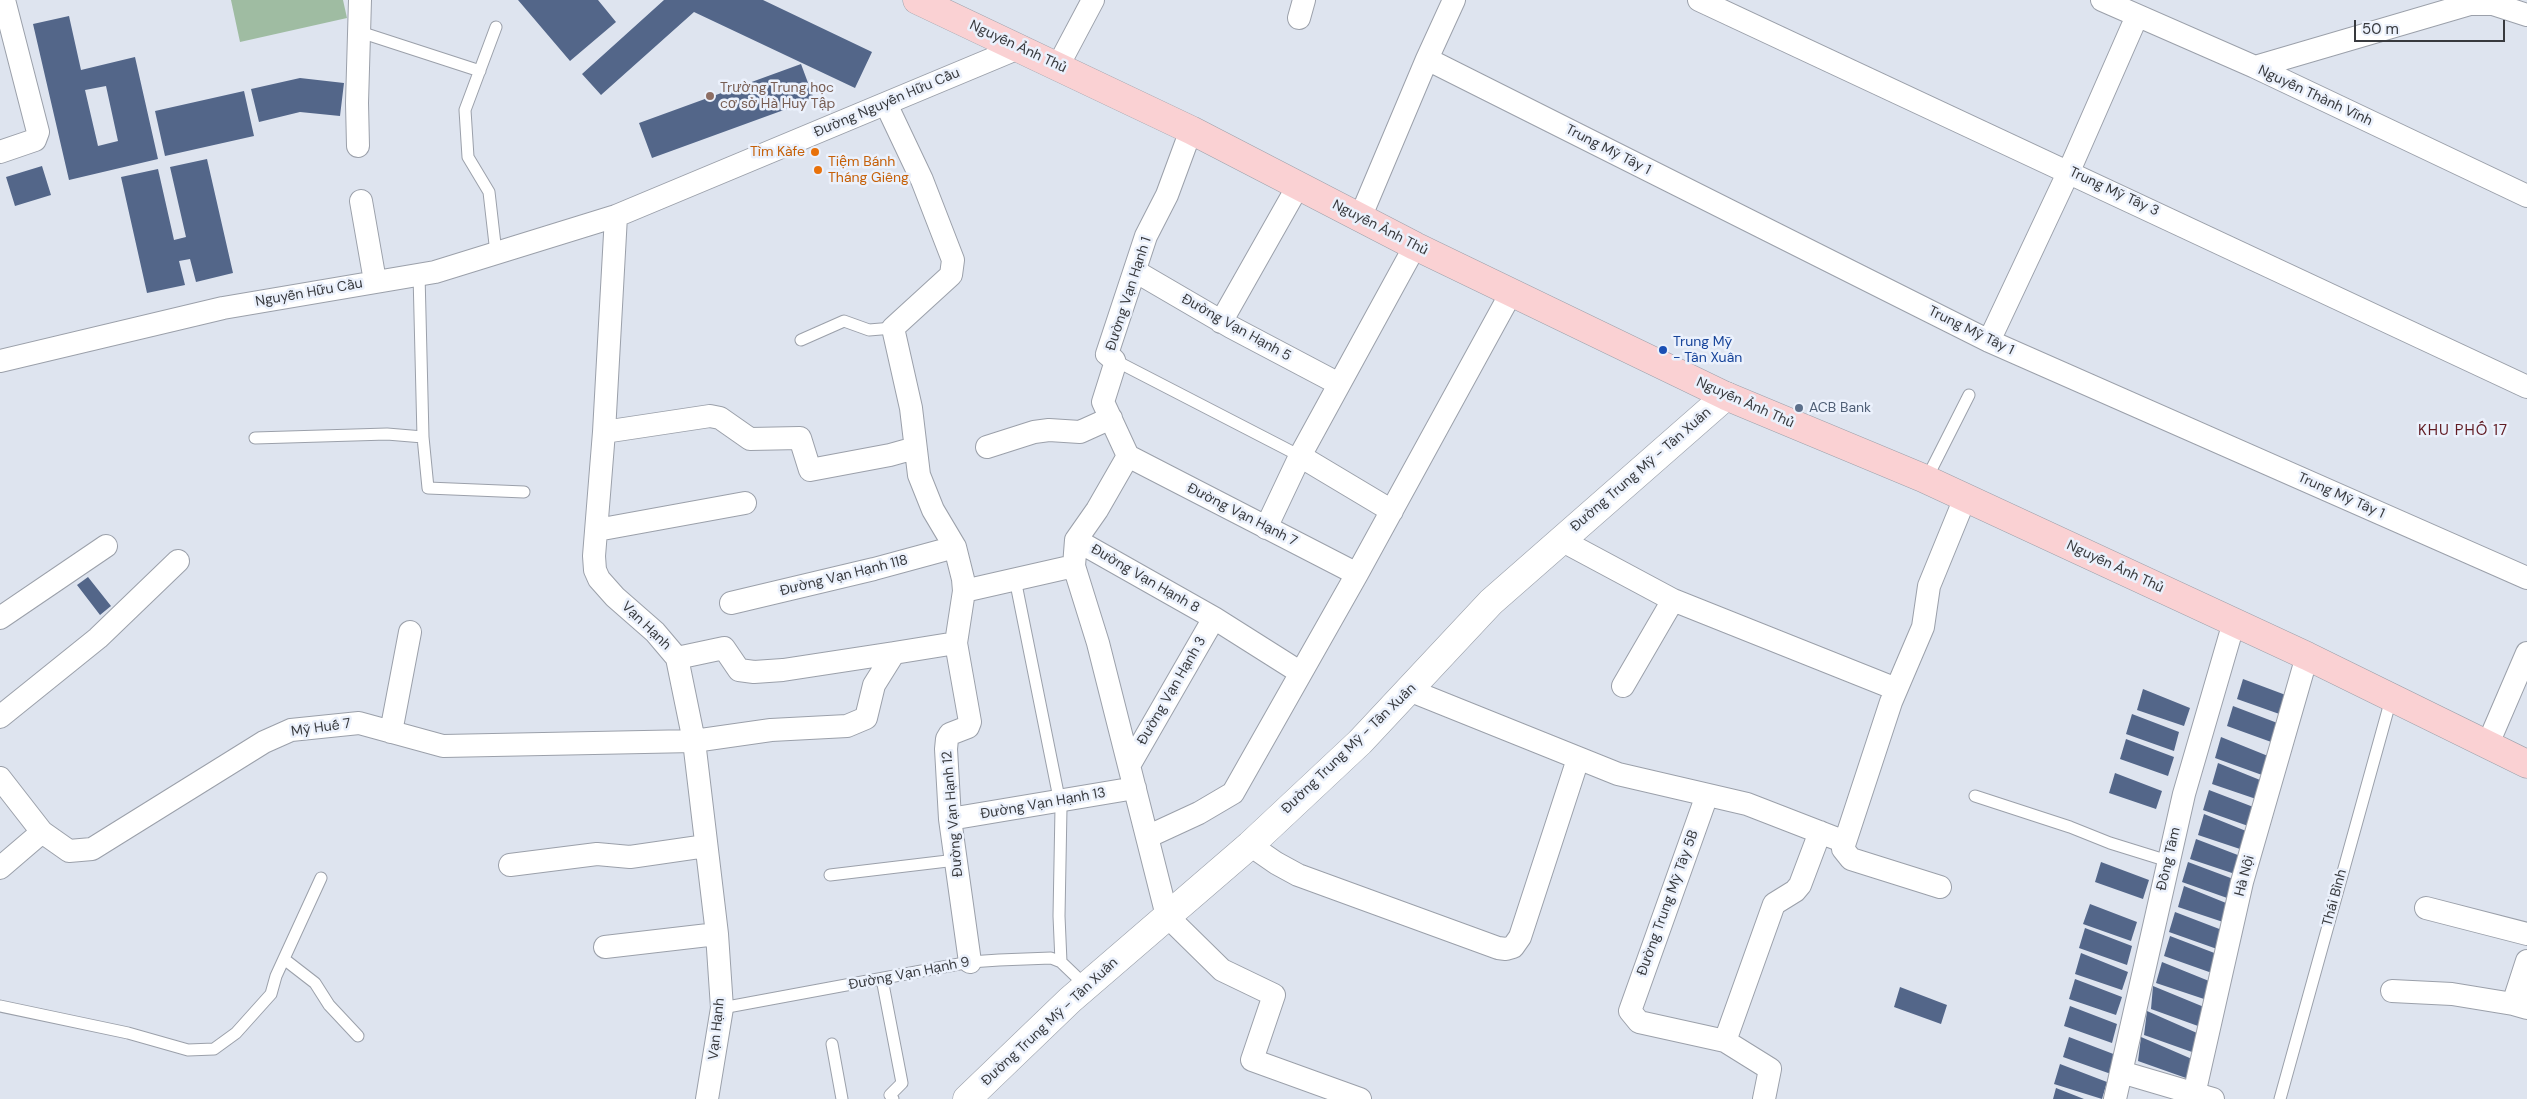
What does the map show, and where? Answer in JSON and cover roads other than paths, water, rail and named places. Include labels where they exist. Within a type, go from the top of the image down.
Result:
[{"type":"main road","name":"Nguyễn Ảnh Thủ","points":[[916,0],[1191,130],[1415,246],[1726,396],[1926,480],[2307,656],[2391,699],[2527,764]]},
{"type":"street","points":[[0,152],[35,140],[38,132],[4,0]]},
{"type":"street","points":[[358,146],[357,103],[360,0]]},
{"type":"street","points":[[1058,66],[1093,0]]},
{"type":"street","points":[[1360,218],[1426,59],[1454,0]]},
{"type":"street","name":"Trung Mỹ Tây 3","points":[[1699,0],[2069,171],[2527,387]]},
{"type":"street","name":"Nguyễn Thành Vĩnh","points":[[2102,0],[2255,67],[2527,196]]},
{"type":"street","points":[[2255,67],[2470,4],[2493,4],[2527,15]]},
{"type":"street","points":[[1989,341],[2069,171],[2137,16]]},
{"type":"street","name":"Đường Nguyễn Hữu Cầu","points":[[616,216],[1020,48]]},
{"type":"street","name":"Trung Mỹ Tây 1","points":[[1426,59],[1989,341],[2527,578]]},
{"type":"street","points":[[886,104],[922,180],[953,260],[951,276],[893,328]]},
{"type":"street","name":"Đường Vạn Hạnh 1","points":[[1128,456],[1103,402],[1114,360],[1107,354],[1146,236],[1167,195],[1191,130]]},
{"type":"street","points":[[1221,322],[1298,186]]},
{"type":"street","points":[[361,201],[375,281]]},
{"type":"street","name":"Nguyễn Hữu Cầu","points":[[0,361],[224,308],[435,272],[616,216]]},
{"type":"street","name":"Vạn Hạnh","points":[[616,216],[604,432],[594,556],[600,579],[615,597],[665,642],[677,658],[694,741],[716,934],[722,1008],[708,1099]]},
{"type":"street","points":[[1266,528],[1300,456],[1415,246]]},
{"type":"street","name":"Đường Vạn Hạnh 5","points":[[1135,270],[1221,322],[1339,384]]},
{"type":"street","points":[[1147,837],[1199,813],[1233,793],[1358,574],[1511,293]]},
{"type":"street","name":"Đường Vạn Hạnh 12","points":[[893,328],[911,408],[918,470],[930,501],[955,547],[964,591],[956,644],[970,722],[968,728],[950,734],[947,739],[950,819],[970,962]]},
{"type":"street","name":"Đường Trung Mỹ - Tân Xuân","points":[[967,1099],[1086,986],[1250,844],[1360,742],[1492,602],[1726,396]]},
{"type":"street","points":[[604,432],[710,416],[720,418],[750,439],[800,438],[810,470],[890,455],[915,448]]},
{"type":"street","points":[[987,447],[1034,432],[1080,432],[1111,418]]},
{"type":"street","points":[[1128,456],[1097,510],[1076,540],[1074,566],[1098,643],[1167,916],[1222,970],[1274,995],[1252,1060],[1360,1099]]},
{"type":"street","name":"Đường Vạn Hạnh 7","points":[[1128,456],[1358,574]]},
{"type":"street","points":[[1300,456],[1392,511]]},
{"type":"street","points":[[1940,887],[1851,859],[1844,849],[1896,689],[1923,627],[1926,593],[1965,498]]},
{"type":"street","points":[[596,530],[745,503]]},
{"type":"street","name":"Đường Vạn Hạnh 8","points":[[1076,540],[1214,618],[1301,673]]},
{"type":"street","points":[[1561,540],[1673,600],[1896,689]]},
{"type":"street","points":[[0,618],[106,546]]},
{"type":"street","name":"Đường Vạn Hạnh 118","points":[[731,603],[874,570],[955,547]]},
{"type":"street","points":[[0,717],[98,638],[178,561]]},
{"type":"street","points":[[964,591],[1074,566]]},
{"type":"street","points":[[1623,686],[1673,600]]},
{"type":"street","name":"Đường Vạn Hạnh 3","points":[[1130,764],[1214,618]]},
{"type":"street","name":"Đồng Tâm","points":[[2115,1099],[2184,794],[2234,622]]},
{"type":"street","points":[[392,732],[410,632]]},
{"type":"street","points":[[677,658],[724,648],[739,670],[754,672],[783,670],[956,644]]},
{"type":"street","name":"Mỹ Huế 7","points":[[0,778],[42,832],[68,851],[92,849],[264,742],[291,730],[359,723],[443,746],[694,741],[771,730],[847,726],[866,718],[874,685],[894,653]]},
{"type":"street","points":[[2487,746],[2527,653]]},
{"type":"street","name":"Hà Nội","points":[[2200,1097],[2242,882],[2307,656]]},
{"type":"street","points":[[1410,690],[1618,774],[1747,804],[1845,842]]},
{"type":"street","points":[[1250,844],[1276,864],[1298,875],[1498,948],[1506,949],[1513,947],[1520,937],[1578,758]]},
{"type":"street","name":"Đường Vạn Hạnh 13","points":[[950,819],[1136,788]]},
{"type":"street","name":"Đường Trung Mỹ Tây 5B","points":[[1707,795],[1630,1011],[1640,1022],[1725,1040]]},
{"type":"street","points":[[0,868],[42,832]]},
{"type":"street","points":[[1764,1099],[1770,1069],[1725,1040],[1774,904],[1795,891],[1800,885],[1820,832]]},
{"type":"street","points":[[510,865],[589,855],[630,857],[706,846]]},
{"type":"street","points":[[2426,908],[2527,934]]},
{"type":"street","points":[[605,946],[716,934]]},
{"type":"street","points":[[2392,991],[2452,994],[2520,1006],[2527,961]]},
{"type":"street","points":[[2121,1072],[2200,1097]]},
{"type":"lane","points":[[496,27],[465,110],[468,157],[490,192],[496,253]]},
{"type":"lane","points":[[360,32],[480,72]]},
{"type":"lane","points":[[419,274],[423,437],[428,488],[524,492]]},
{"type":"lane","points":[[801,340],[844,321],[869,330],[893,328]]},
{"type":"lane","points":[[1114,360],[1300,456]]},
{"type":"lane","points":[[1926,480],[1969,396]]},
{"type":"lane","points":[[255,438],[387,434],[423,437]]},
{"type":"lane","points":[[1015,579],[1060,802],[1061,962],[1086,986]]},
{"type":"lane","name":"Thái Bình","points":[[2280,1099],[2391,699]]},
{"type":"lane","points":[[1976,796],[2070,827],[2110,843],[2168,860]]},
{"type":"lane","points":[[830,875],[956,860]]},
{"type":"lane","points":[[0,1006],[128,1033],[188,1050],[214,1049],[236,1033],[271,994],[284,959],[321,878]]},
{"type":"lane","name":"Đường Vạn Hạnh 9","points":[[722,1008],[882,980],[970,962],[1050,958],[1061,962]]},
{"type":"lane","points":[[284,959],[315,983],[329,1004],[358,1036]]},
{"type":"lane","points":[[882,980],[902,1083],[890,1095],[894,1099]]},
{"type":"lane","points":[[832,1044],[842,1099]]},
{"type":"place","name":"Trường Trung học cơ sở Hà Huy Tập","points":[[710,96]]},
{"type":"place","name":"Tìm Kàfe","points":[[815,152]]},
{"type":"place","name":"Tiệm Bánh Tháng Giêng","points":[[818,170]]},
{"type":"place","name":"Trung Mỹ - Tân Xuân","points":[[1663,350]]},
{"type":"place","name":"ACB Bank","points":[[1799,408]]},
{"type":"district","name":"KHU PHỐ 17","points":[[2463,431]]}]
